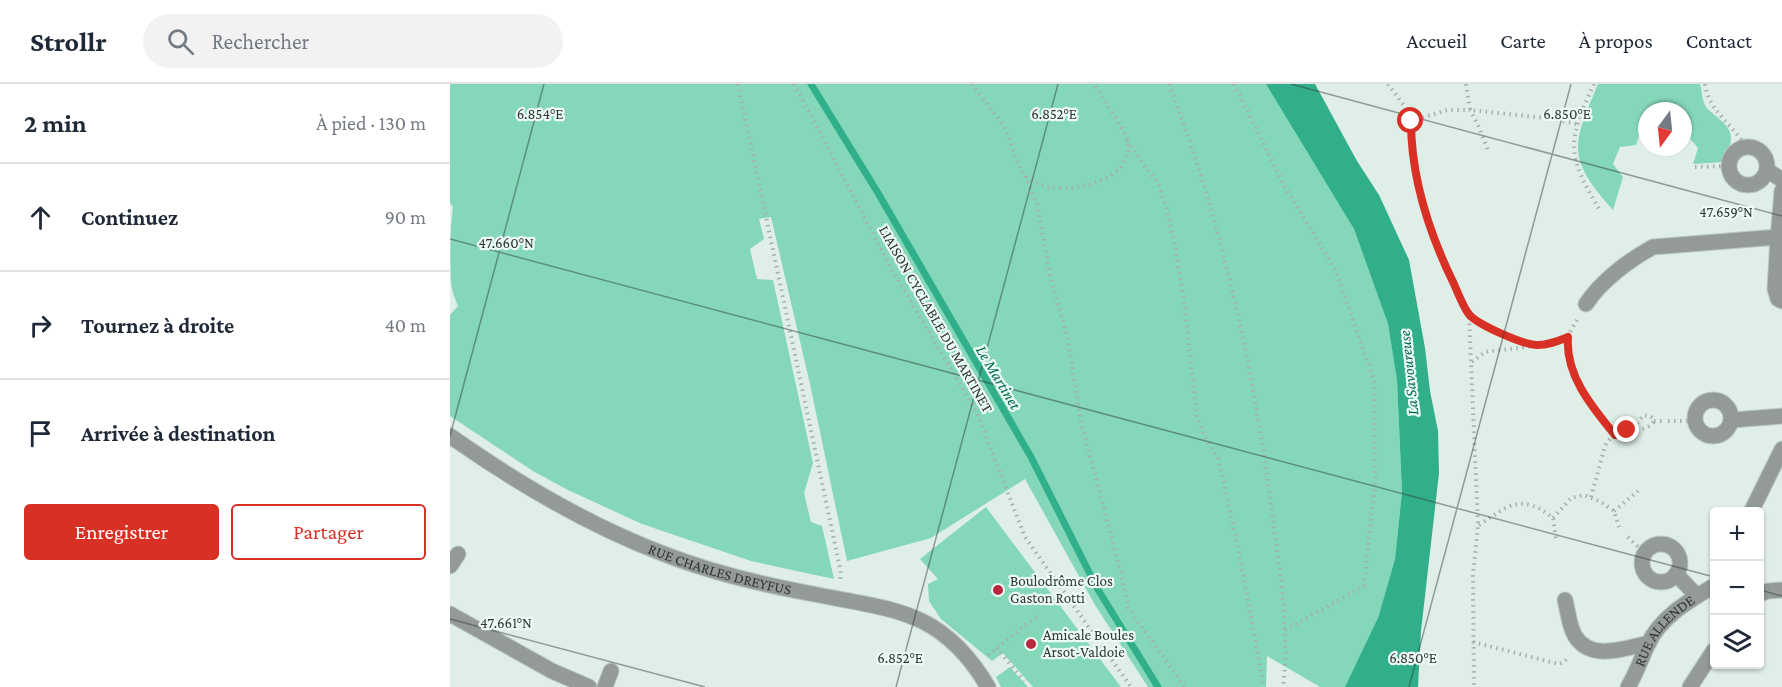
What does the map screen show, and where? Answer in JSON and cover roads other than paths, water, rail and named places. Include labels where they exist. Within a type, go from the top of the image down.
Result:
[{"type":"street","points":[[1767,170],[1762,179],[1752,184],[1742,184],[1733,179],[1729,166],[1730,159],[1736,151],[1746,147],[1758,149],[1765,158],[1767,170],[1782,180]]},
{"type":"street","points":[[1782,191],[1775,289],[1778,299],[1782,301]]},
{"type":"street","points":[[1586,304],[1593,293],[1636,256],[1653,248],[1778,237]]},
{"type":"street","points":[[1712,399],[1718,400],[1726,404],[1731,412],[1732,420],[1730,427],[1723,434],[1710,436],[1702,433],[1696,425],[1695,413],[1699,405],[1712,399]]},
{"type":"street","points":[[1732,420],[1782,416]]},
{"type":"street","name":"RUE CHARLES DREYFUS","points":[[450,436],[531,490],[619,536],[698,566],[807,593],[888,608],[921,619],[957,644],[975,665],[988,687]]},
{"type":"street","points":[[1753,507],[1782,449]]},
{"type":"street","points":[[1662,544],[1673,548],[1679,555],[1680,566],[1676,574],[1668,581],[1656,581],[1646,573],[1642,563],[1644,553],[1652,546],[1662,544]]},
{"type":"street","points":[[1676,574],[1697,596]]},
{"type":"street","name":"RUE ALLENDE","points":[[1628,687],[1639,670],[1649,643],[1662,622],[1681,606],[1710,588]]},
{"type":"street","points":[[1764,592],[1782,590]]},
{"type":"street","points":[[1565,600],[1574,634],[1582,644],[1592,650],[1607,652],[1649,643]]},
{"type":"street","points":[[450,614],[552,671],[589,687]]},
{"type":"street","points":[[1690,687],[1710,656]]},
{"type":"street","points":[[605,687],[611,671]]},
{"type":"water","name":"La Savoureuse","points":[[1266,84],[1315,84],[1357,161],[1379,195],[1409,260],[1438,431],[1439,473],[1421,631],[1418,687],[1345,687],[1378,618],[1395,559],[1402,492],[1397,380],[1388,324],[1354,229]]},
{"type":"waterway","name":"Le Martinet","points":[[811,84],[878,193],[1031,457],[1097,588],[1158,687]]},
{"type":"place","name":"Boulodrôme Clos Gaston Rotti","points":[[998,590]]},
{"type":"place","name":"Amicale Boules Arsot-Valdoie","points":[[1031,644]]}]
